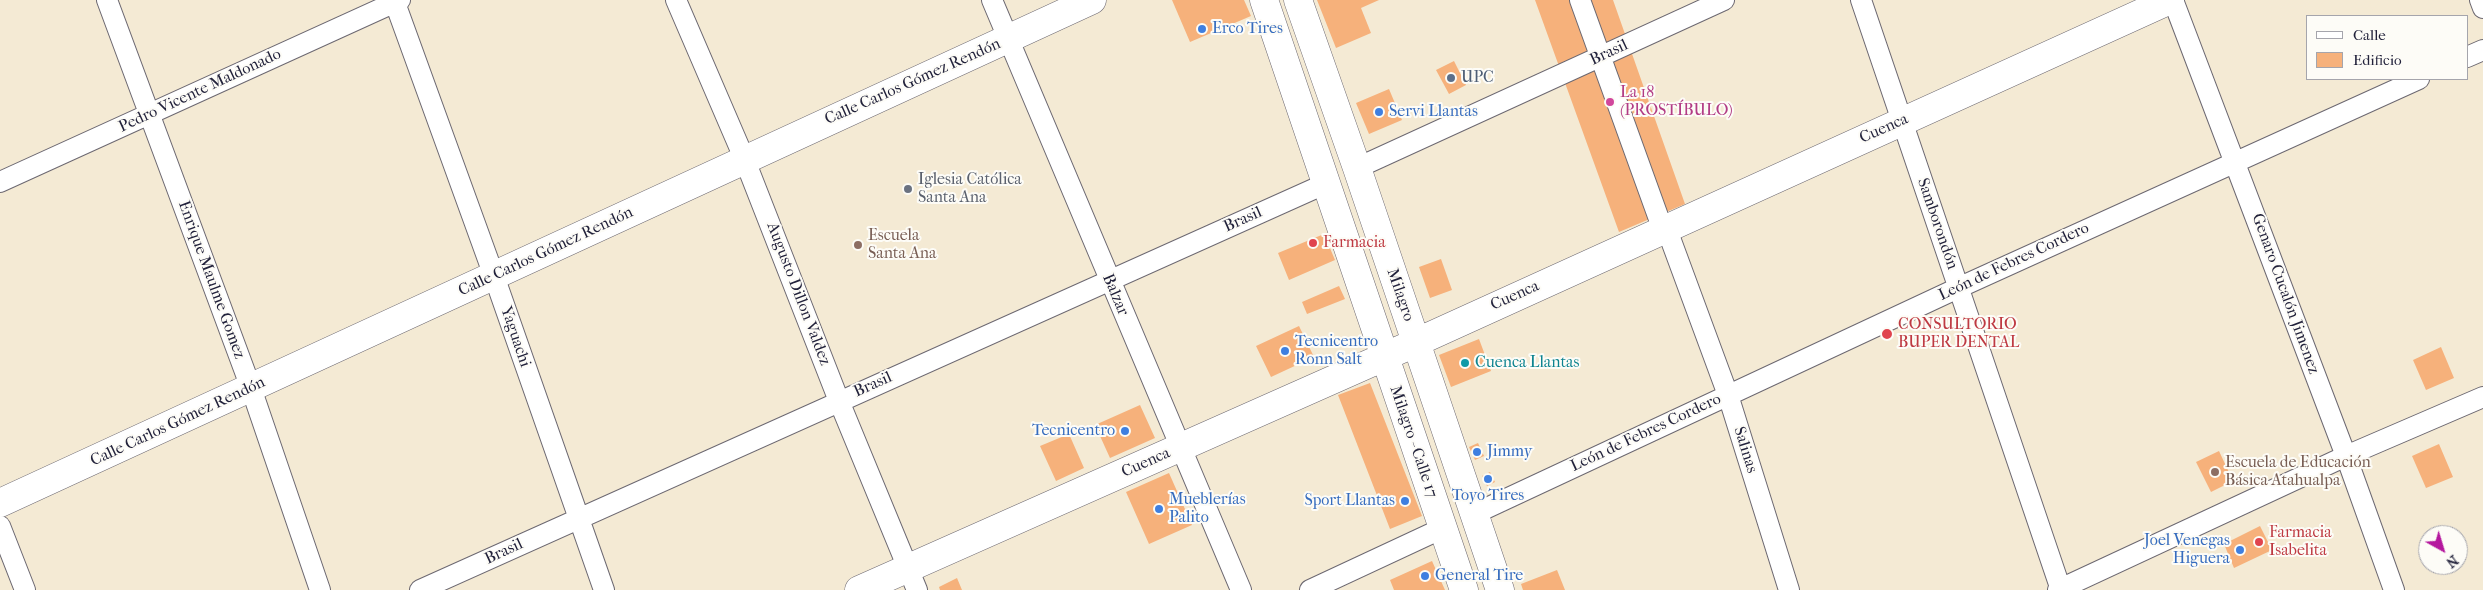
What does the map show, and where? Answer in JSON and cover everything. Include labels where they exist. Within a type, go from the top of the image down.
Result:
[{"type":"main road","name":"Calle Carlos Gómez Rendón","points":[[0,503],[494,276],[744,158],[1092,0]]},
{"type":"main road","points":[[1264,0],[1384,356]]},
{"type":"main road","name":"Milagro","points":[[1298,0],[1358,168],[1500,590]]},
{"type":"main road","name":"Cuenca","points":[[859,590],[913,579],[1179,448],[1384,356],[1663,223],[1902,121],[2172,0]]},
{"type":"main road","name":"Milagro - Calle 17","points":[[1384,356],[1443,528]]},
{"type":"main road","points":[[1443,528],[1464,590]]},
{"type":"street","name":"Enrique Maulme Gomez","points":[[107,0],[251,388],[320,590]]},
{"type":"street","name":"Augusto Dillon Valdez","points":[[676,0],[744,158],[839,400],[913,579]]},
{"type":"street","name":"Balzar","points":[[992,0],[1179,448],[1241,590]]},
{"type":"street","name":"Salinas","points":[[1580,0],[1728,396],[1789,590]]},
{"type":"street","name":"Brasil","points":[[1358,168],[1724,0]]},
{"type":"street","name":"Samborondón","points":[[1861,0],[2060,590]]},
{"type":"street","name":"Genaro Cucalón Jimenez","points":[[2172,0],[2235,161],[2346,456],[2394,590]]},
{"type":"street","points":[[2480,0],[2483,8]]},
{"type":"street","name":"Pedro Vicente Maldonado","points":[[0,182],[396,1]]},
{"type":"street","name":"Yaguachi","points":[[396,1],[604,590]]},
{"type":"street","points":[[2468,57],[2483,50]]},
{"type":"street","name":"León de Febres Cordero","points":[[1474,514],[1958,288],[2417,80]]},
{"type":"street","name":"Brasil","points":[[420,590],[839,400],[1327,183]]},
{"type":"street","points":[[2060,590],[2346,456],[2483,397]]},
{"type":"street","points":[[0,526],[24,590]]},
{"type":"street","points":[[1310,590],[1443,528]]},
{"type":"building","name":"Erco Tires","points":[[1172,0],[1244,0],[1251,16],[1190,42]]},
{"type":"building","points":[[1317,0],[1379,0],[1361,8],[1371,33],[1336,48]]},
{"type":"building","name":"La 18 (PROSTÍBULO)","points":[[1535,0],[1613,0],[1685,204],[1619,232]]},
{"type":"building","name":"UPC","points":[[1454,61],[1466,85],[1449,94],[1436,70]]},
{"type":"building","name":"Servi Llantas","points":[[1389,89],[1402,120],[1369,134],[1356,103]]},
{"type":"building","points":[[1324,234],[1335,260],[1289,280],[1278,253]]},
{"type":"building","points":[[1441,259],[1452,290],[1430,298],[1419,267]]},
{"type":"building","points":[[1339,286],[1345,299],[1307,314],[1302,302]]},
{"type":"building","name":"Tecnicentro Ronn Salt","points":[[1299,326],[1314,357],[1271,377],[1256,346]]},
{"type":"building","name":"Cuenca Llantas","points":[[1479,339],[1491,371],[1451,387],[1439,355]]},
{"type":"building","points":[[2441,347],[2454,378],[2426,390],[2413,360]]},
{"type":"building","points":[[1370,383],[1422,516],[1390,529],[1338,395]]},
{"type":"building","name":"Tecnicentro","points":[[1140,405],[1155,438],[1110,458],[1095,425]]},
{"type":"building","points":[[1069,434],[1084,468],[1056,481],[1040,446]]},
{"type":"building","name":"Jimmy","points":[[1478,443],[1484,456],[1475,460],[1469,447]]},
{"type":"building","points":[[2439,444],[2453,477],[2426,488],[2412,456]]},
{"type":"building","name":"Escuela de Educación Básica Atahualpa","points":[[2219,451],[2233,481],[2211,492],[2196,462]]},
{"type":"building","name":"Toyo Tires","points":[[1490,472],[1495,482],[1487,486],[1482,476]]},
{"type":"building","name":"Mueblerías Palito","points":[[1169,473],[1192,525],[1149,544],[1126,492]]},
{"type":"building","name":"Joel Venegas Higuera","points":[[2260,526],[2272,550],[2234,568],[2224,544]]},
{"type":"building","points":[[1432,561],[1445,590],[1394,590],[1390,580]]},
{"type":"building","points":[[1557,570],[1565,590],[1523,590],[1521,584]]},
{"type":"building","points":[[957,578],[962,590],[940,590],[939,587]]},
{"type":"place","name":"Erco Tires","points":[[1202,29]]},
{"type":"place","name":"UPC","points":[[1451,78]]},
{"type":"place","name":"La 18 (PROSTÍBULO)","points":[[1610,102]]},
{"type":"place","name":"Servi Llantas","points":[[1379,112]]},
{"type":"place","name":"Iglesia Católica Santa Ana","points":[[908,189]]},
{"type":"place","name":"Farmacia","points":[[1313,243]]},
{"type":"place","name":"Escuela Santa Ana","points":[[858,245]]},
{"type":"place","name":"CONSULTORIO BUPER DENTAL","points":[[1887,334]]},
{"type":"place","name":"Tecnicentro Ronn Salt","points":[[1285,351]]},
{"type":"place","name":"Cuenca Llantas","points":[[1465,363]]},
{"type":"place","name":"Tecnicentro","points":[[1125,431]]},
{"type":"place","name":"Jimmy","points":[[1477,452]]},
{"type":"place","name":"Escuela de Educación Básica Atahualpa","points":[[2215,472]]},
{"type":"place","name":"Toyo Tires","points":[[1488,479]]},
{"type":"place","name":"Sport Llantas","points":[[1405,501]]},
{"type":"place","name":"Mueblerías Palito","points":[[1159,509]]},
{"type":"place","name":"Farmacia Isabelita","points":[[2259,542]]},
{"type":"place","name":"Joel Venegas Higuera","points":[[2240,550]]},
{"type":"place","name":"General Tire","points":[[1425,576]]}]
